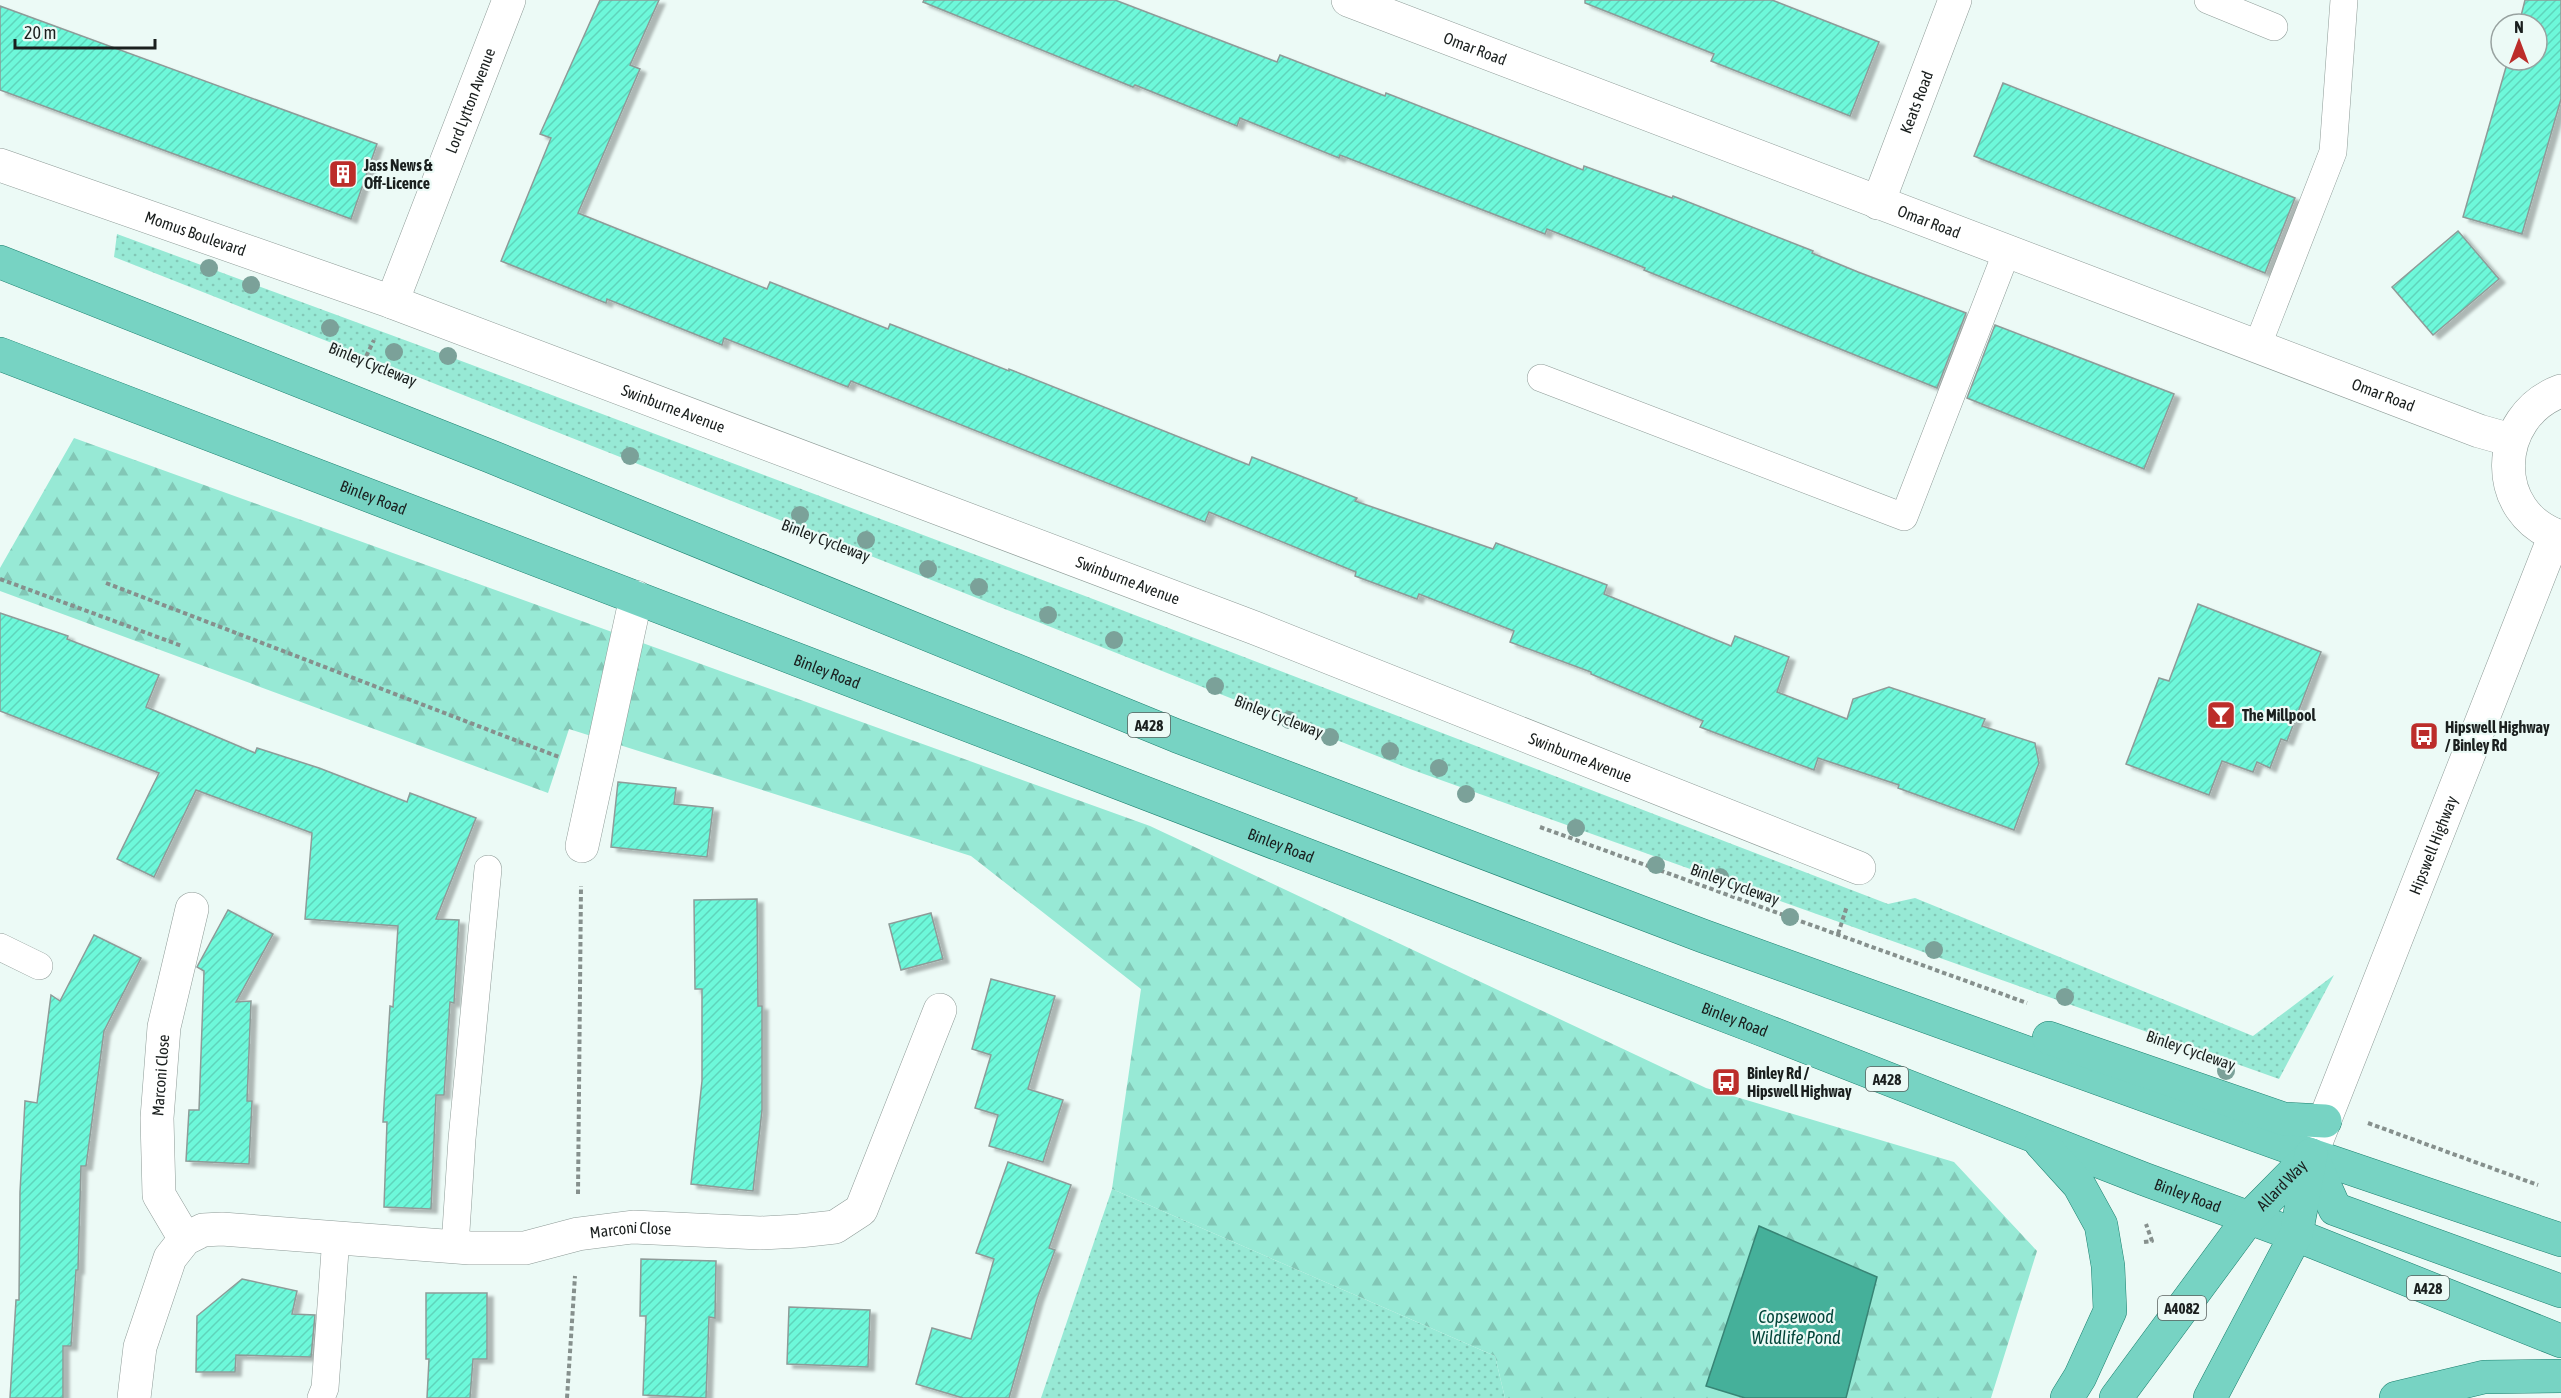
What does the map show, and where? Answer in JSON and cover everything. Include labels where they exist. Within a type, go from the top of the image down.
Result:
[{"type":"main road","name":"A428","points":[[0,262],[492,457],[1177,736],[1821,979],[2311,1155],[2561,1240]]},
{"type":"main road","name":"Binley Road","points":[[0,354],[2295,1235],[2561,1341]]},
{"type":"main road","points":[[1821,979],[1943,1001],[2284,1119],[2327,1115]]},
{"type":"main road","points":[[2031,1135],[2053,1154],[2079,1185],[2100,1225],[2108,1266],[2110,1311],[2080,1377],[2067,1398]]},
{"type":"main road","points":[[2311,1155],[2335,1209],[2561,1291]]},
{"type":"main road","name":"Allard Way","points":[[2116,1398],[2249,1218],[2311,1155]]},
{"type":"main road","name":"Allard Way","points":[[2210,1398],[2295,1235],[2311,1155]]},
{"type":"main road","points":[[2396,1398],[2484,1377],[2561,1376]]},
{"type":"street","name":"Lord Lytton Avenue","points":[[392,302],[508,0]]},
{"type":"street","name":"Omar Road","points":[[1348,0],[2479,431],[2511,440]]},
{"type":"street","name":"Keats Road","points":[[1878,203],[1955,0]]},
{"type":"street","name":"Momus Boulevard","points":[[0,165],[392,302]]},
{"type":"street","name":"Swinburne Avenue","points":[[392,302],[1255,628],[1859,868]]},
{"type":"street","points":[[2558,536],[2531,519],[2514,495],[2509,477],[2508,454],[2511,440],[2524,416],[2537,403],[2561,391]]},
{"type":"street","name":"Hipswell Highway","points":[[2311,1155],[2558,536]]},
{"type":"street","points":[[582,846],[636,597]]},
{"type":"street","name":"Marconi Close","points":[[192,909],[164,1028],[157,1118],[159,1196],[184,1239],[203,1230],[222,1229],[455,1246],[525,1248],[578,1234],[633,1227],[760,1233],[835,1227],[861,1210],[940,1010]]},
{"type":"street","points":[[134,1398],[140,1347],[170,1258],[184,1239]]},
{"type":"lane","points":[[2208,0],[2274,27]]},
{"type":"lane","points":[[2258,347],[2333,152],[2344,0]]},
{"type":"lane","points":[[1541,378],[1904,517],[2007,251]]},
{"type":"lane","points":[[455,1246],[462,1140],[488,869]]},
{"type":"lane","points":[[0,947],[39,966]]},
{"type":"lane","points":[[321,1398],[325,1388],[336,1238]]},
{"type":"path","points":[[0,579],[182,646]]},
{"type":"path","points":[[106,583],[598,772]]},
{"type":"path","name":"Binley Cycleway","points":[[1539,826],[2028,1004]]},
{"type":"path","points":[[567,1398],[578,1234],[582,846]]},
{"type":"path","points":[[2327,1115],[2541,1186]]},
{"type":"green space","points":[[117,234],[1093,599],[1888,904],[1915,898],[2253,1036],[2334,975],[2279,1079],[1410,769],[114,257]]},
{"type":"green space","points":[[74,438],[1150,826],[1706,1088],[1954,1162],[2037,1251],[1991,1398],[1505,1398],[1495,1356],[1112,1189],[1141,989],[971,856],[569,729],[548,793],[0,591],[0,568]]},
{"type":"green space","points":[[1112,1189],[1495,1356],[1505,1398],[1041,1398]]},
{"type":"water","name":"Copsewood Wildlife Pond","points":[[1759,1226],[1877,1277],[1846,1398],[1745,1398],[1706,1386]]},
{"type":"building","points":[[600,0],[659,0],[630,65],[640,69],[578,213],[767,289],[770,282],[888,329],[890,324],[1249,465],[1252,457],[1357,498],[1355,501],[1493,549],[1496,543],[1607,585],[1604,594],[1731,646],[1735,636],[1789,657],[1777,692],[1847,719],[1853,699],[1889,687],[1985,719],[1982,726],[2035,743],[2039,763],[2014,830],[1898,788],[1899,785],[1818,758],[1814,770],[1755,748],[1700,727],[1703,721],[1591,674],[1591,672],[1510,642],[1514,631],[1419,594],[1417,599],[1355,576],[1356,572],[1209,512],[1205,522],[851,381],[848,387],[724,338],[722,345],[607,299],[606,303],[501,261],[551,138],[540,134]]},
{"type":"building","points":[[924,0],[1115,0],[1277,62],[1280,55],[1385,96],[1386,93],[1583,170],[1584,166],[1672,198],[1673,196],[1813,251],[1812,253],[1858,272],[1966,313],[1937,388],[1547,229],[1545,234],[1340,155],[1339,158],[1240,118],[1237,126],[1135,85],[1133,87],[923,2]]},
{"type":"building","points":[[1585,0],[1772,0],[1879,42],[1850,116],[1711,61],[1714,54],[1585,3]]},
{"type":"building","points":[[2525,0],[2561,0],[2561,99],[2522,234],[2463,217],[2505,72],[2549,72],[2549,12],[2522,12]]},
{"type":"building","points":[[0,6],[377,144],[351,219],[0,90]]},
{"type":"building","points":[[2003,83],[2295,198],[2265,273],[1974,156]]},
{"type":"building","points":[[2458,231],[2499,279],[2433,335],[2392,287]]},
{"type":"building","points":[[1995,325],[2174,394],[2144,469],[1967,398]]},
{"type":"building","name":"The Millpool","points":[[2198,604],[2321,652],[2287,741],[2281,739],[2270,768],[2257,762],[2253,772],[2222,761],[2209,795],[2126,764],[2159,678],[2169,681]]},
{"type":"building","points":[[0,613],[68,636],[67,639],[159,675],[146,707],[255,753],[257,748],[319,768],[407,802],[410,793],[476,818],[436,919],[459,920],[454,1003],[450,1002],[444,1095],[436,1095],[431,1209],[384,1207],[387,1122],[383,1122],[390,1006],[393,1007],[398,926],[305,919],[312,833],[196,790],[154,877],[117,859],[159,773],[0,711]]},
{"type":"building","points":[[618,782],[676,788],[674,804],[713,808],[707,857],[611,847]]},
{"type":"building","points":[[757,899],[758,1006],[762,1006],[762,1110],[753,1191],[691,1184],[702,1081],[702,989],[695,989],[694,900]]},
{"type":"building","points":[[228,910],[273,934],[236,1002],[251,1001],[247,1101],[252,1101],[249,1164],[186,1161],[189,1110],[199,1110],[204,971],[197,967]]},
{"type":"building","points":[[931,913],[943,959],[901,970],[889,924]]},
{"type":"building","points":[[94,935],[141,958],[104,1031],[86,1166],[81,1166],[78,1270],[76,1270],[71,1346],[63,1346],[63,1398],[10,1398],[16,1300],[19,1300],[20,1192],[25,1101],[37,1103],[51,995],[60,1001]]},
{"type":"building","points":[[991,979],[1055,996],[1028,1089],[1063,1100],[1043,1162],[989,1146],[998,1115],[975,1108],[991,1055],[972,1049]]},
{"type":"building","points":[[1008,1162],[1071,1185],[1049,1248],[1055,1250],[1037,1299],[1009,1398],[963,1398],[916,1384],[932,1328],[971,1339],[994,1259],[976,1253]]},
{"type":"building","points":[[641,1259],[716,1261],[715,1318],[709,1317],[706,1398],[643,1395],[646,1316],[640,1316]]},
{"type":"building","points":[[242,1279],[297,1291],[292,1314],[315,1315],[311,1357],[236,1355],[235,1372],[196,1372],[197,1316]]},
{"type":"building","points":[[426,1293],[487,1293],[487,1359],[473,1359],[470,1398],[427,1398],[429,1359],[426,1359]]},
{"type":"building","points":[[789,1307],[870,1310],[868,1367],[787,1364]]},
{"type":"place","name":"Jass News & Off-Licence","points":[[343,174]]},
{"type":"place","name":"The Millpool","points":[[2221,715]]},
{"type":"place","name":"Hipswell Highway / Binley Rd","points":[[2424,736]]},
{"type":"place","name":"Binley Rd / Hipswell Highway","points":[[1726,1082]]}]
